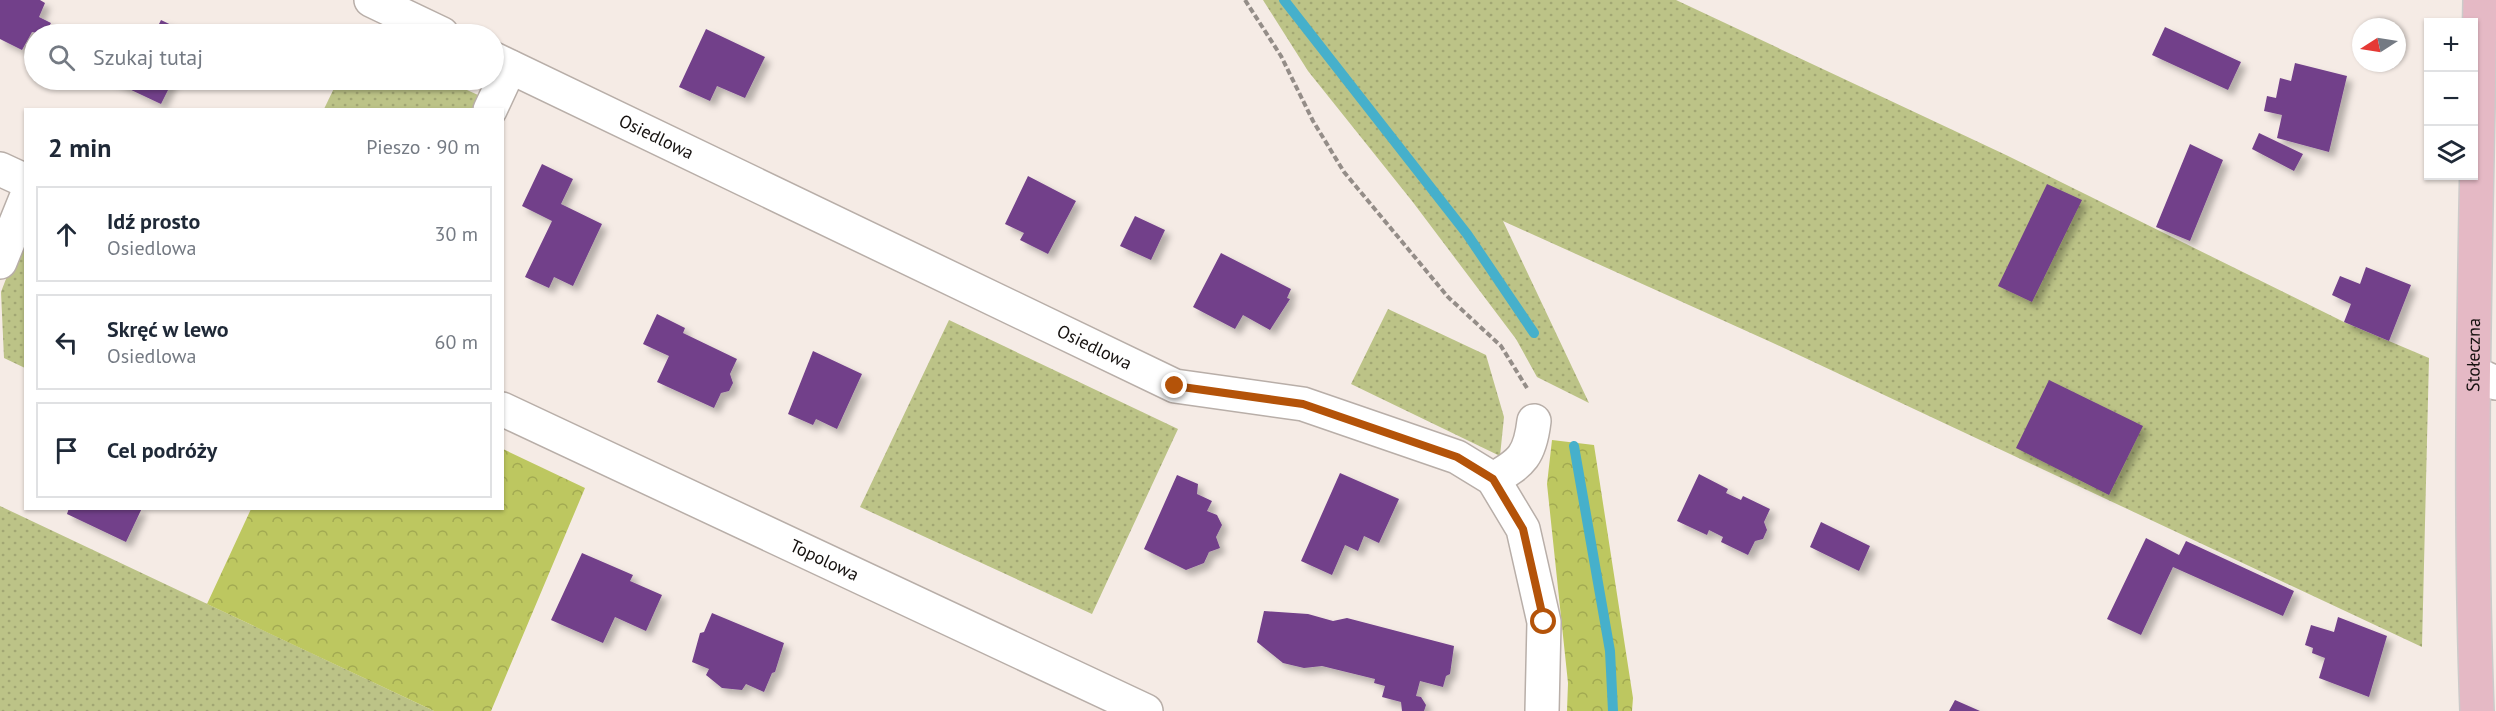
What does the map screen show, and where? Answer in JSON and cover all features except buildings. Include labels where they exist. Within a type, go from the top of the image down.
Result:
[{"type":"main road","name":"Stołeczna","points":[[2477,711],[2473,620],[2485,378],[2487,77],[2480,0]]},
{"type":"street","points":[[370,0],[421,24]]},
{"type":"street","name":"Osiedlowa","points":[[504,64],[1175,386],[1303,404],[1457,457],[1493,479],[1523,529],[1544,622],[1542,711]]},
{"type":"street","points":[[491,108],[495,90]]},
{"type":"street","points":[[0,169],[24,180]]},
{"type":"street","points":[[0,262],[24,203]]},
{"type":"street","name":"Topolowa","points":[[504,410],[1146,711]]},
{"type":"street","points":[[1493,479],[1518,465],[1531,443],[1534,421]]},
{"type":"path","points":[[1245,0],[1281,56],[1313,121],[1344,172],[1448,297],[1501,346],[1526,384],[1534,421]]},
{"type":"green space","points":[[1263,0],[1676,0],[2006,155],[2344,322],[2429,358],[2422,647],[1773,343],[1503,221],[1589,403],[1537,377],[1516,339],[1412,201],[1308,71]]},
{"type":"green space","points":[[333,90],[467,90],[478,95],[472,108],[324,108]]},
{"type":"green space","points":[[24,232],[24,368],[4,358],[1,292]]},
{"type":"green space","points":[[1388,309],[1486,355],[1504,417],[1500,456],[1351,384]]},
{"type":"green space","points":[[949,320],[1178,429],[1092,614],[860,507]]},
{"type":"green space","points":[[1552,440],[1594,445],[1633,698],[1632,711],[1567,711],[1568,683],[1547,484]]},
{"type":"green space","points":[[504,449],[585,488],[491,711],[434,711],[207,604],[251,510],[504,510]]},
{"type":"green space","points":[[0,506],[434,711],[0,711]]},
{"type":"waterway","points":[[1284,0],[1467,234],[1534,333]]},
{"type":"waterway","points":[[1574,446],[1610,651],[1613,711]]},
{"type":"route","points":[[1175,386],[1303,404],[1457,457],[1493,479],[1523,529],[1544,622]]}]
